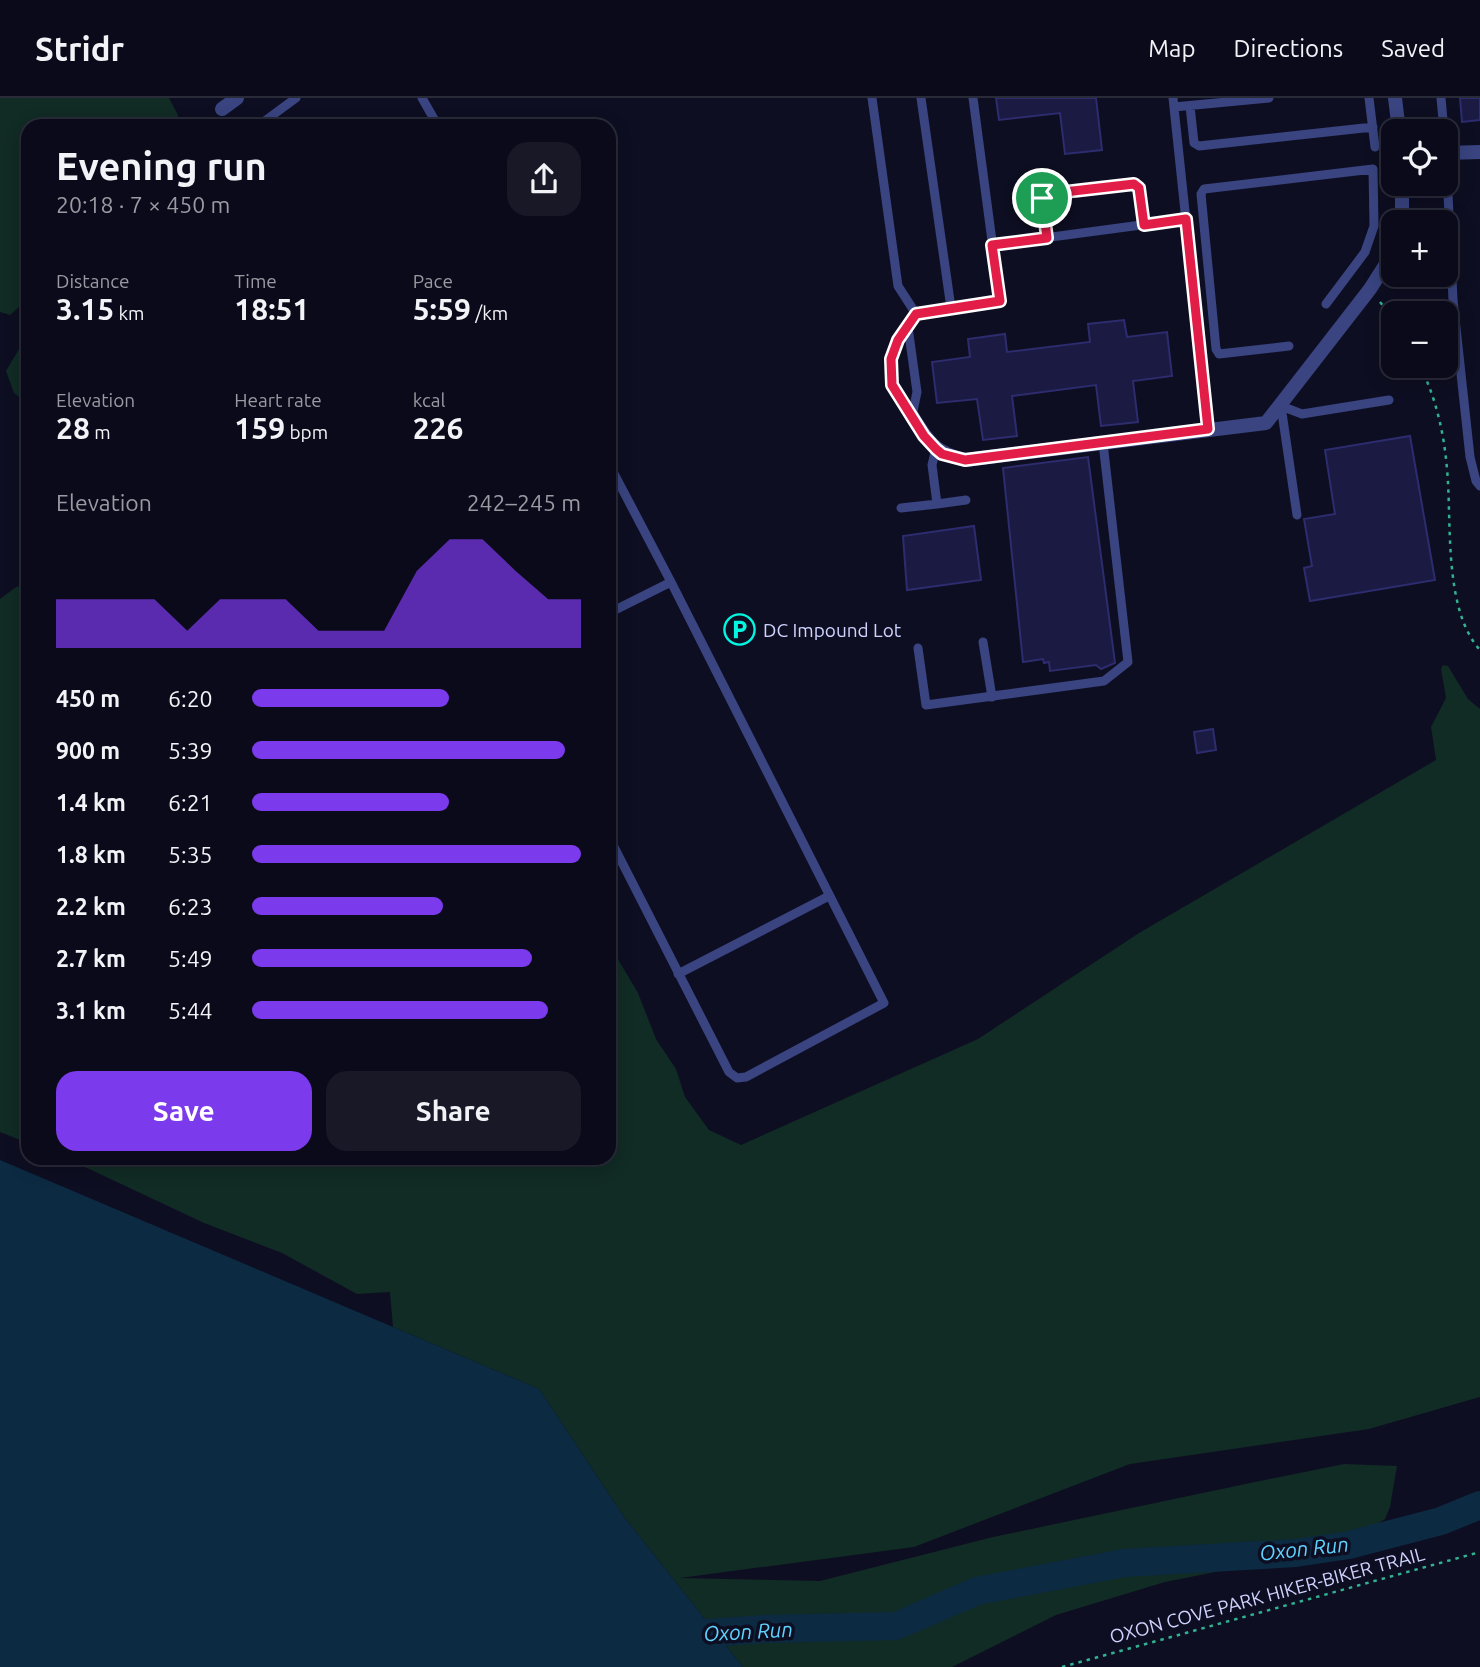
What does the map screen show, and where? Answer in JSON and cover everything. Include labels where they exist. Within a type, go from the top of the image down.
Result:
[{"type":"street","points":[[222,109],[237,98]]},
{"type":"street","points":[[1395,98],[1398,119]]},
{"type":"street","points":[[1458,152],[1480,152]]},
{"type":"street","points":[[912,416],[942,454],[965,460],[1266,423],[1381,272]]},
{"type":"lane","points":[[268,119],[296,98]]},
{"type":"lane","points":[[422,98],[434,119]]},
{"type":"lane","points":[[873,98],[898,286],[916,314]]},
{"type":"lane","points":[[921,98],[950,308]]},
{"type":"lane","points":[[912,416],[892,385],[891,359],[898,340],[916,314],[1000,301],[973,98]]},
{"type":"lane","points":[[1208,429],[1174,103],[1190,106],[1269,98]]},
{"type":"lane","points":[[1369,98],[1375,147]]},
{"type":"lane","points":[[1441,98],[1443,119]]},
{"type":"lane","points":[[1190,106],[1194,143],[1199,146],[1373,127]]},
{"type":"lane","points":[[1289,346],[1219,354],[1204,232],[1201,194],[1204,189],[1373,169],[1374,226],[1365,252],[1326,304]]},
{"type":"lane","points":[[1047,238],[1042,198],[1047,194],[1134,184],[1139,188],[1144,225]]},
{"type":"lane","points":[[1448,196],[1453,300],[1475,456],[1476,481],[1480,486]]},
{"type":"lane","points":[[992,245],[1186,219]]},
{"type":"lane","points":[[1187,233],[1204,232]]},
{"type":"lane","points":[[908,327],[917,392],[912,416]]},
{"type":"lane","points":[[1297,515],[1281,406],[1302,414],[1389,400]]},
{"type":"lane","points":[[918,648],[926,705],[1104,681],[1128,662],[1102,443]]},
{"type":"lane","points":[[936,449],[932,465],[937,504]]},
{"type":"lane","points":[[616,477],[884,1003],[746,1077],[737,1078],[729,1072],[616,851]]},
{"type":"lane","points":[[901,508],[966,500]]},
{"type":"lane","points":[[616,610],[671,582]]},
{"type":"lane","points":[[983,642],[992,697]]},
{"type":"lane","points":[[678,974],[830,896]]},
{"type":"path","points":[[1370,289],[1381,303]]},
{"type":"path","points":[[1425,378],[1440,419],[1447,467],[1455,592],[1471,638],[1480,650]]},
{"type":"path","name":"OXON COVE PARK HIKER-BIKER TRAIL","points":[[1062,1667],[1480,1552]]},
{"type":"green space","points":[[0,98],[169,98],[178,115],[177,119],[21,119],[21,305],[10,315],[0,312]]},
{"type":"green space","points":[[21,346],[21,398],[14,393],[6,371]]},
{"type":"green space","points":[[21,586],[21,1140],[0,1132],[0,599]]},
{"type":"green space","points":[[1443,665],[1448,666],[1468,699],[1480,709],[1480,1397],[1369,1429],[1130,1464],[914,1547],[680,1578],[820,1581],[993,1537],[1344,1464],[1397,1466],[1390,1507],[1385,1519],[1346,1546],[1165,1582],[1056,1615],[952,1667],[743,1667],[624,1517],[539,1389],[393,1327],[390,1292],[357,1294],[282,1253],[204,1223],[81,1165],[616,1165],[616,956],[638,993],[656,1039],[676,1069],[685,1097],[709,1130],[741,1145],[978,1039],[1139,933],[1436,760],[1431,727],[1446,698],[1441,669]]},
{"type":"water","points":[[0,1160],[539,1389],[624,1517],[743,1667],[0,1667]]},
{"type":"building","points":[[996,98],[1096,98],[1102,150],[1065,154],[1060,113],[999,120]]},
{"type":"building","points":[[1460,98],[1480,98],[1480,120],[1462,122]]},
{"type":"building","points":[[1124,320],[1127,337],[1167,332],[1172,376],[1133,381],[1138,422],[1101,426],[1096,385],[1012,396],[1017,436],[983,440],[977,399],[937,403],[932,362],[970,357],[968,339],[1005,334],[1007,352],[1090,342],[1088,324]]},
{"type":"building","points":[[1410,436],[1435,580],[1310,601],[1304,568],[1312,566],[1304,519],[1335,514],[1325,450]]},
{"type":"building","points":[[1088,457],[1115,663],[1101,669],[1096,665],[1050,671],[1049,662],[1044,663],[1043,659],[1023,662],[1003,468]]},
{"type":"building","points":[[974,526],[981,580],[907,590],[903,536]]},
{"type":"building","points":[[1213,729],[1216,750],[1197,753],[1194,732]]},
{"type":"waterway","name":"Oxon Run","points":[[678,1635],[766,1629],[896,1626],[977,1591],[1124,1563],[1296,1553],[1349,1545],[1441,1521],[1480,1505]]},
{"type":"place","name":"DC Impound Lot","points":[[740,630]]},
{"type":"route","points":[[1134,184],[1139,188],[1144,225],[1186,219],[1208,429],[965,460],[942,454],[924,436],[892,385],[891,359],[898,340],[916,314],[1000,301],[992,245],[1047,238],[1042,198],[1047,194],[1134,184]]}]
